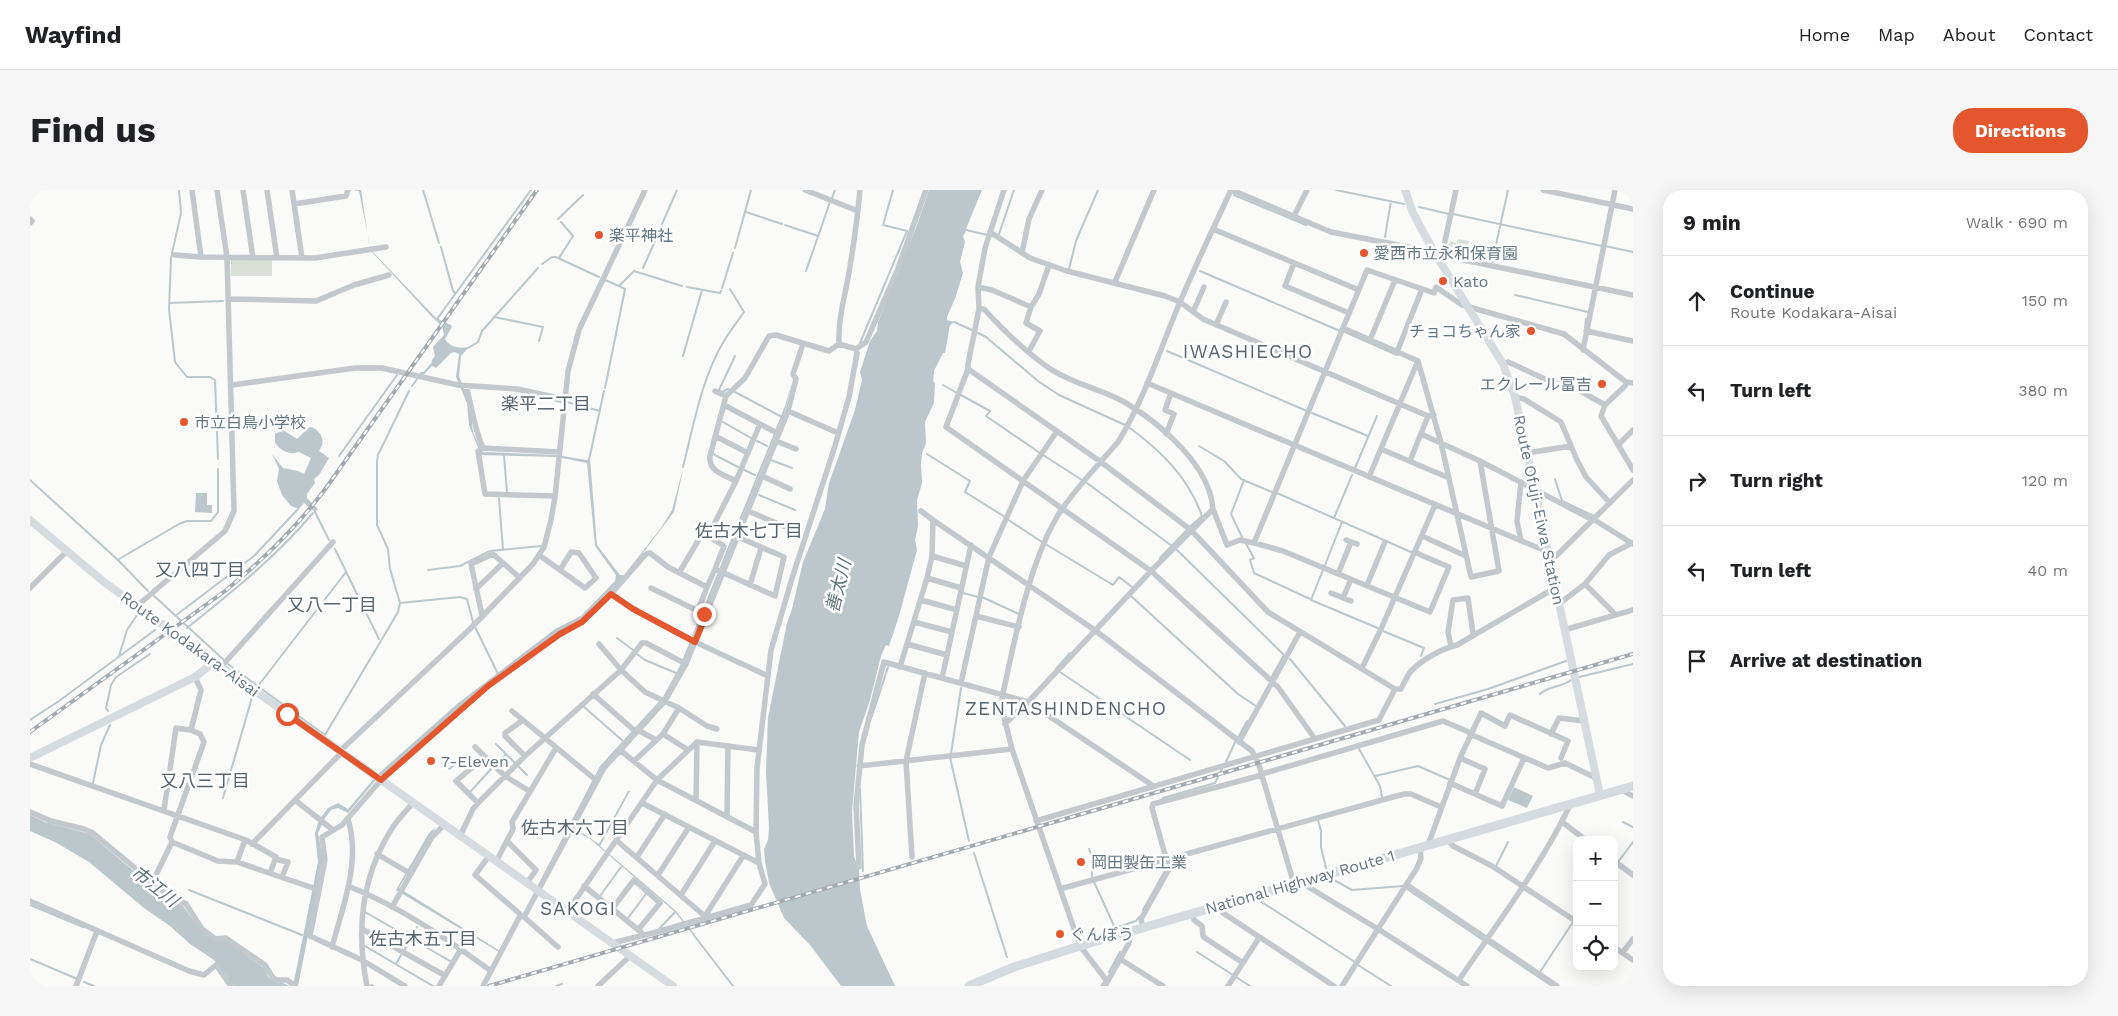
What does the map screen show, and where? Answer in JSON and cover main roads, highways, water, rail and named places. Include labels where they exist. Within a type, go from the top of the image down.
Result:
[{"type":"highway","name":"National Highway Route 1","points":[[969,986],[984,984],[1014,966],[1080,946],[1633,786]]},
{"type":"main road","name":"Route Ofuji-Eiwa Station","points":[[1404,190],[1414,213],[1437,254],[1503,364],[1515,397],[1600,795]]},
{"type":"main road","name":"Route Kodakara-Aisai","points":[[30,520],[104,582],[214,662],[673,986]]},
{"type":"main road","points":[[30,758],[195,677],[214,662]]},
{"type":"water","points":[[351,190],[361,190],[368,235],[359,191]]},
{"type":"water","name":"善太川","points":[[929,190],[982,190],[966,229],[988,234],[987,236],[966,231],[963,236],[965,242],[960,262],[963,273],[947,317],[947,320],[955,322],[950,325],[945,353],[943,353],[934,371],[934,403],[925,422],[926,443],[922,453],[922,483],[917,500],[918,526],[915,540],[917,550],[899,616],[889,646],[886,645],[881,656],[870,700],[859,732],[852,811],[854,856],[859,870],[860,890],[867,926],[895,986],[841,986],[810,945],[784,918],[769,883],[764,849],[768,840],[769,828],[766,772],[768,718],[787,623],[803,562],[825,509],[829,483],[855,410],[862,380],[860,372],[870,341],[877,331],[878,322]]},
{"type":"water","points":[[370,245],[373,252],[436,318],[451,325],[452,327],[445,339],[447,342],[455,347],[469,347],[461,356],[459,376],[470,404],[473,432],[482,452],[557,455],[590,459],[597,545],[620,575],[624,575],[661,528],[672,510],[684,465],[674,512],[624,578],[581,620],[556,634],[461,706],[375,781],[348,813],[338,808],[331,810],[318,833],[323,860],[298,986],[293,986],[318,862],[315,833],[319,820],[328,808],[338,803],[348,809],[378,774],[457,704],[555,629],[581,616],[615,581],[616,575],[595,546],[587,463],[557,457],[481,455],[469,425],[467,403],[456,377],[459,354],[451,353],[436,368],[431,365],[435,356],[433,347],[444,335],[442,326],[371,251]]},
{"type":"water","points":[[792,382],[785,411],[683,665],[664,698],[601,768],[540,886],[538,885],[600,766],[663,697],[680,666],[785,406]]},
{"type":"water","points":[[312,427],[322,438],[319,451],[329,458],[319,475],[314,479],[315,483],[307,494],[307,498],[318,509],[315,512],[304,503],[299,509],[291,506],[282,495],[277,481],[279,469],[272,454],[283,468],[304,474],[311,458],[299,452],[288,453],[283,450],[275,443],[275,434],[283,430],[297,439],[308,428]]},
{"type":"water","points":[[196,493],[207,493],[207,505],[212,505],[212,513],[195,512]]},
{"type":"water","points":[[1514,787],[1533,796],[1527,808],[1508,800]]},
{"type":"water","points":[[628,791],[630,791],[600,846],[676,911],[693,935],[675,912],[590,839],[575,831],[576,829],[599,844]]},
{"type":"water","points":[[30,815],[45,822],[90,834],[162,895],[183,906],[202,932],[228,942],[264,968],[269,978],[289,986],[234,986],[214,960],[144,908],[89,862],[55,842],[30,831]]},
{"type":"water","points":[[436,827],[399,888],[499,952],[396,890],[429,833]]},
{"type":"waterway","points":[[179,190],[181,213],[171,258],[169,309],[175,362],[187,377],[210,377],[215,380],[218,459]]},
{"type":"waterway","points":[[423,190],[439,243]]},
{"type":"waterway","points":[[437,319],[531,190]]},
{"type":"waterway","points":[[662,224],[677,190]]},
{"type":"waterway","points":[[735,248],[751,190]]},
{"type":"waterway","points":[[832,198],[835,190]]},
{"type":"waterway","points":[[860,343],[907,231],[883,225],[893,190]]},
{"type":"waterway","points":[[999,234],[1014,190]]},
{"type":"waterway","points":[[1069,269],[1076,241],[1098,190]]},
{"type":"waterway","points":[[1336,190],[1404,204]]},
{"type":"waterway","points":[[1492,263],[1508,190]]},
{"type":"waterway","points":[[558,219],[583,195]]},
{"type":"waterway","points":[[1234,195],[1306,225]]},
{"type":"waterway","points":[[1385,237],[1391,201]]},
{"type":"waterway","points":[[806,271],[830,202]]},
{"type":"waterway","points":[[1419,207],[1449,214]]},
{"type":"waterway","points":[[746,212],[782,224]]},
{"type":"waterway","points":[[1453,214],[1602,246]]},
{"type":"waterway","points":[[559,258],[573,236],[561,222]]},
{"type":"waterway","points":[[785,225],[818,236]]},
{"type":"waterway","points":[[643,268],[661,228]]},
{"type":"waterway","points":[[1605,246],[1633,252]]},
{"type":"waterway","points":[[441,247],[455,293]]},
{"type":"waterway","points":[[722,288],[733,253]]},
{"type":"waterway","points":[[542,264],[552,257],[556,257],[599,277]]},
{"type":"waterway","points":[[468,348],[478,342],[482,331],[538,268]]},
{"type":"waterway","points":[[605,280],[619,286],[634,271],[682,286]]},
{"type":"waterway","points":[[1200,271],[1340,331]]},
{"type":"waterway","points":[[605,388],[625,289],[619,286]]},
{"type":"waterway","points":[[687,287],[720,293],[721,291]]},
{"type":"waterway","points":[[683,467],[699,402],[710,370],[724,341],[744,312],[730,289]]},
{"type":"waterway","points":[[683,356],[702,290]]},
{"type":"waterway","points":[[1515,295],[1588,312]]},
{"type":"waterway","points":[[169,303],[223,301]]},
{"type":"waterway","points":[[494,317],[543,327],[539,341]]},
{"type":"waterway","points":[[1585,328],[1586,319]]},
{"type":"waterway","points":[[954,322],[972,330]]},
{"type":"waterway","points":[[976,332],[986,337],[1038,381],[1059,395],[1125,425]]},
{"type":"waterway","points":[[1345,332],[1397,355]]},
{"type":"waterway","points":[[1167,351],[1307,411]]},
{"type":"waterway","points":[[728,389],[722,392],[719,390],[735,356]]},
{"type":"waterway","points":[[421,373],[424,373],[433,363]]},
{"type":"waterway","points":[[339,456],[397,375]]},
{"type":"waterway","points":[[412,386],[418,378]]},
{"type":"waterway","points":[[943,385],[957,393]]},
{"type":"waterway","points":[[293,712],[325,735],[398,612],[400,603],[390,569],[388,549],[377,525],[377,462],[378,455],[409,391]]},
{"type":"waterway","points":[[589,460],[604,391]]},
{"type":"waterway","points":[[735,392],[782,417]]},
{"type":"waterway","points":[[961,395],[990,411],[986,416],[1040,453]]},
{"type":"waterway","points":[[540,397],[561,402]]},
{"type":"waterway","points":[[567,402],[600,411]]},
{"type":"waterway","points":[[1312,413],[1368,436]]},
{"type":"waterway","points":[[1355,468],[1377,416]]},
{"type":"waterway","points":[[723,422],[751,438]]},
{"type":"waterway","points":[[1130,428],[1153,446],[1182,477],[1202,516],[1191,526]]},
{"type":"waterway","points":[[757,441],[767,446]]},
{"type":"waterway","points":[[1199,446],[1224,461],[1241,479],[1272,492]]},
{"type":"waterway","points":[[713,454],[738,467]]},
{"type":"waterway","points":[[927,454],[970,481],[965,492],[1005,517]]},
{"type":"waterway","points":[[504,455],[507,492]]},
{"type":"waterway","points":[[1043,455],[1082,480]]},
{"type":"waterway","points":[[771,460],[792,468]]},
{"type":"waterway","points":[[119,559],[179,524],[187,521],[211,521],[218,512],[218,469]]},
{"type":"waterway","points":[[744,470],[755,475]]},
{"type":"waterway","points":[[1334,518],[1352,475]]},
{"type":"waterway","points":[[1555,479],[1562,501],[1594,516]]},
{"type":"waterway","points":[[30,480],[118,560],[148,591]]},
{"type":"waterway","points":[[1242,537],[1231,514],[1244,480]]},
{"type":"waterway","points":[[1087,483],[1172,546]]},
{"type":"waterway","points":[[1277,493],[1411,552]]},
{"type":"waterway","points":[[759,495],[795,510]]},
{"type":"waterway","points":[[499,498],[503,550]]},
{"type":"waterway","points":[[175,616],[254,556],[298,509]]},
{"type":"waterway","points":[[315,512],[329,540]]},
{"type":"waterway","points":[[187,628],[269,559],[313,513]]},
{"type":"waterway","points":[[1007,519],[1042,542]]},
{"type":"waterway","points":[[1325,565],[1342,522]]},
{"type":"waterway","points":[[1160,558],[1187,530]]},
{"type":"waterway","points":[[1245,542],[1254,558],[1250,560],[1254,573],[1310,599]]},
{"type":"waterway","points":[[1047,545],[1113,585],[1119,577],[1132,587]]},
{"type":"waterway","points":[[428,570],[460,566],[490,551],[541,546]]},
{"type":"waterway","points":[[335,549],[379,639]]},
{"type":"waterway","points":[[1176,549],[1284,655],[1271,678]]},
{"type":"waterway","points":[[1323,570],[1311,600],[1380,629]]},
{"type":"waterway","points":[[258,686],[346,572]]},
{"type":"waterway","points":[[963,593],[978,597]]},
{"type":"waterway","points":[[153,595],[224,660]]},
{"type":"waterway","points":[[1131,596],[1238,694],[1256,706]]},
{"type":"waterway","points":[[400,603],[460,597],[467,599],[473,622]]},
{"type":"waterway","points":[[982,597],[1019,614]]},
{"type":"waterway","points":[[119,656],[127,630],[137,615]]},
{"type":"waterway","points":[[475,627],[498,674]]},
{"type":"waterway","points":[[30,720],[59,701],[155,630]]},
{"type":"waterway","points":[[1383,631],[1424,648],[1421,656]]},
{"type":"waterway","points":[[617,638],[633,650]]},
{"type":"waterway","points":[[1056,669],[1070,653]]},
{"type":"waterway","points":[[108,711],[106,708],[111,685],[116,677],[150,654]]},
{"type":"waterway","points":[[637,654],[645,660],[676,673]]},
{"type":"waterway","points":[[1290,659],[1345,726]]},
{"type":"waterway","points":[[1435,704],[1488,689],[1566,661]]},
{"type":"waterway","points":[[228,664],[289,709]]},
{"type":"waterway","points":[[1579,677],[1633,664]]},
{"type":"waterway","points":[[872,716],[888,667]]},
{"type":"waterway","points":[[1060,672],[1190,760]]},
{"type":"waterway","points":[[1540,694],[1547,689],[1571,680]]},
{"type":"waterway","points":[[951,754],[961,688]]},
{"type":"waterway","points":[[223,798],[253,694]]},
{"type":"waterway","points":[[583,706],[623,741]]},
{"type":"waterway","points":[[1238,738],[1247,721]]},
{"type":"waterway","points":[[93,783],[101,745],[110,725]]},
{"type":"waterway","points":[[1226,762],[1235,742]]},
{"type":"waterway","points":[[496,744],[514,762]]},
{"type":"waterway","points":[[1359,749],[1380,786],[1382,797]]},
{"type":"waterway","points":[[496,765],[506,754]]},
{"type":"waterway","points":[[449,769],[466,756]]},
{"type":"waterway","points":[[950,757],[969,841]]},
{"type":"waterway","points":[[518,766],[527,775]]},
{"type":"waterway","points":[[1375,776],[1418,766],[1450,780]]},
{"type":"waterway","points":[[470,792],[492,768]]},
{"type":"waterway","points":[[1163,798],[1215,783],[1222,769]]},
{"type":"waterway","points":[[860,789],[863,871]]},
{"type":"waterway","points":[[1318,820],[1326,868]]},
{"type":"waterway","points":[[1623,822],[1633,827]]},
{"type":"waterway","points":[[1496,866],[1508,842]]},
{"type":"waterway","points":[[1618,862],[1633,842]]},
{"type":"waterway","points":[[1089,849],[1092,857],[1092,877]]},
{"type":"waterway","points":[[974,853],[1007,957]]},
{"type":"waterway","points":[[1143,910],[1166,869],[1164,861]]},
{"type":"waterway","points":[[600,896],[621,867]]},
{"type":"waterway","points":[[1332,879],[1352,890],[1403,886]]},
{"type":"waterway","points":[[1095,881],[1115,928],[1136,921],[1139,917]]},
{"type":"waterway","points":[[1407,889],[1483,940]]},
{"type":"waterway","name":"市江川","points":[[189,890],[302,935]]},
{"type":"waterway","points":[[628,918],[646,894]]},
{"type":"waterway","points":[[1260,901],[1355,962]]},
{"type":"waterway","points":[[30,905],[83,927]]},
{"type":"waterway","points":[[365,912],[450,961]]},
{"type":"waterway","points":[[660,928],[675,912]]},
{"type":"waterway","points":[[1540,972],[1573,922]]},
{"type":"waterway","points":[[405,949],[417,927]]},
{"type":"waterway","points":[[693,934],[733,986]]},
{"type":"waterway","points":[[1488,943],[1552,986]]},
{"type":"waterway","points":[[365,946],[433,986]]},
{"type":"waterway","points":[[1109,972],[1120,952]]},
{"type":"waterway","points":[[1197,952],[1233,975]]},
{"type":"waterway","points":[[396,964],[401,955]]},
{"type":"waterway","points":[[30,959],[75,978]]},
{"type":"waterway","points":[[1358,965],[1391,986]]},
{"type":"waterway","points":[[1236,977],[1250,986]]},
{"type":"waterway","points":[[84,982],[94,986]]},
{"type":"waterway","points":[[1101,986],[1104,982]]},
{"type":"waterway","points":[[556,986],[562,984]]},
{"type":"railway","points":[[30,732],[225,591],[291,530],[326,488],[537,190]]},
{"type":"railway","points":[[489,986],[1633,654]]},
{"type":"place","name":"楽平神社","points":[[599,235]]},
{"type":"place","name":"愛西市立永和保育園","points":[[1364,253]]},
{"type":"place","name":"Kato","points":[[1443,281]]},
{"type":"place","name":"チョコちゃん家","points":[[1531,331]]},
{"type":"place","name":"エクレール富吉","points":[[1602,384]]},
{"type":"place","name":"市立白鳥小学校","points":[[184,422]]},
{"type":"place","name":"7-Eleven","points":[[431,761]]},
{"type":"place","name":"岡田製缶工業","points":[[1081,862]]},
{"type":"place","name":"ぐんぽう","points":[[1060,934]]},
{"type":"district","name":"IWASHIECHO","points":[[1248,351]]},
{"type":"district","name":"楽平二丁目","points":[[546,403]]},
{"type":"district","name":"佐古木七丁目","points":[[749,530]]},
{"type":"district","name":"又八四丁目","points":[[200,569]]},
{"type":"district","name":"又八一丁目","points":[[332,604]]},
{"type":"district","name":"ZENTASHINDENCHO","points":[[1066,708]]},
{"type":"district","name":"又八三丁目","points":[[205,780]]},
{"type":"district","name":"佐古木六丁目","points":[[575,827]]},
{"type":"district","name":"SAKOGI","points":[[578,908]]},
{"type":"district","name":"佐古木五丁目","points":[[423,938]]}]
